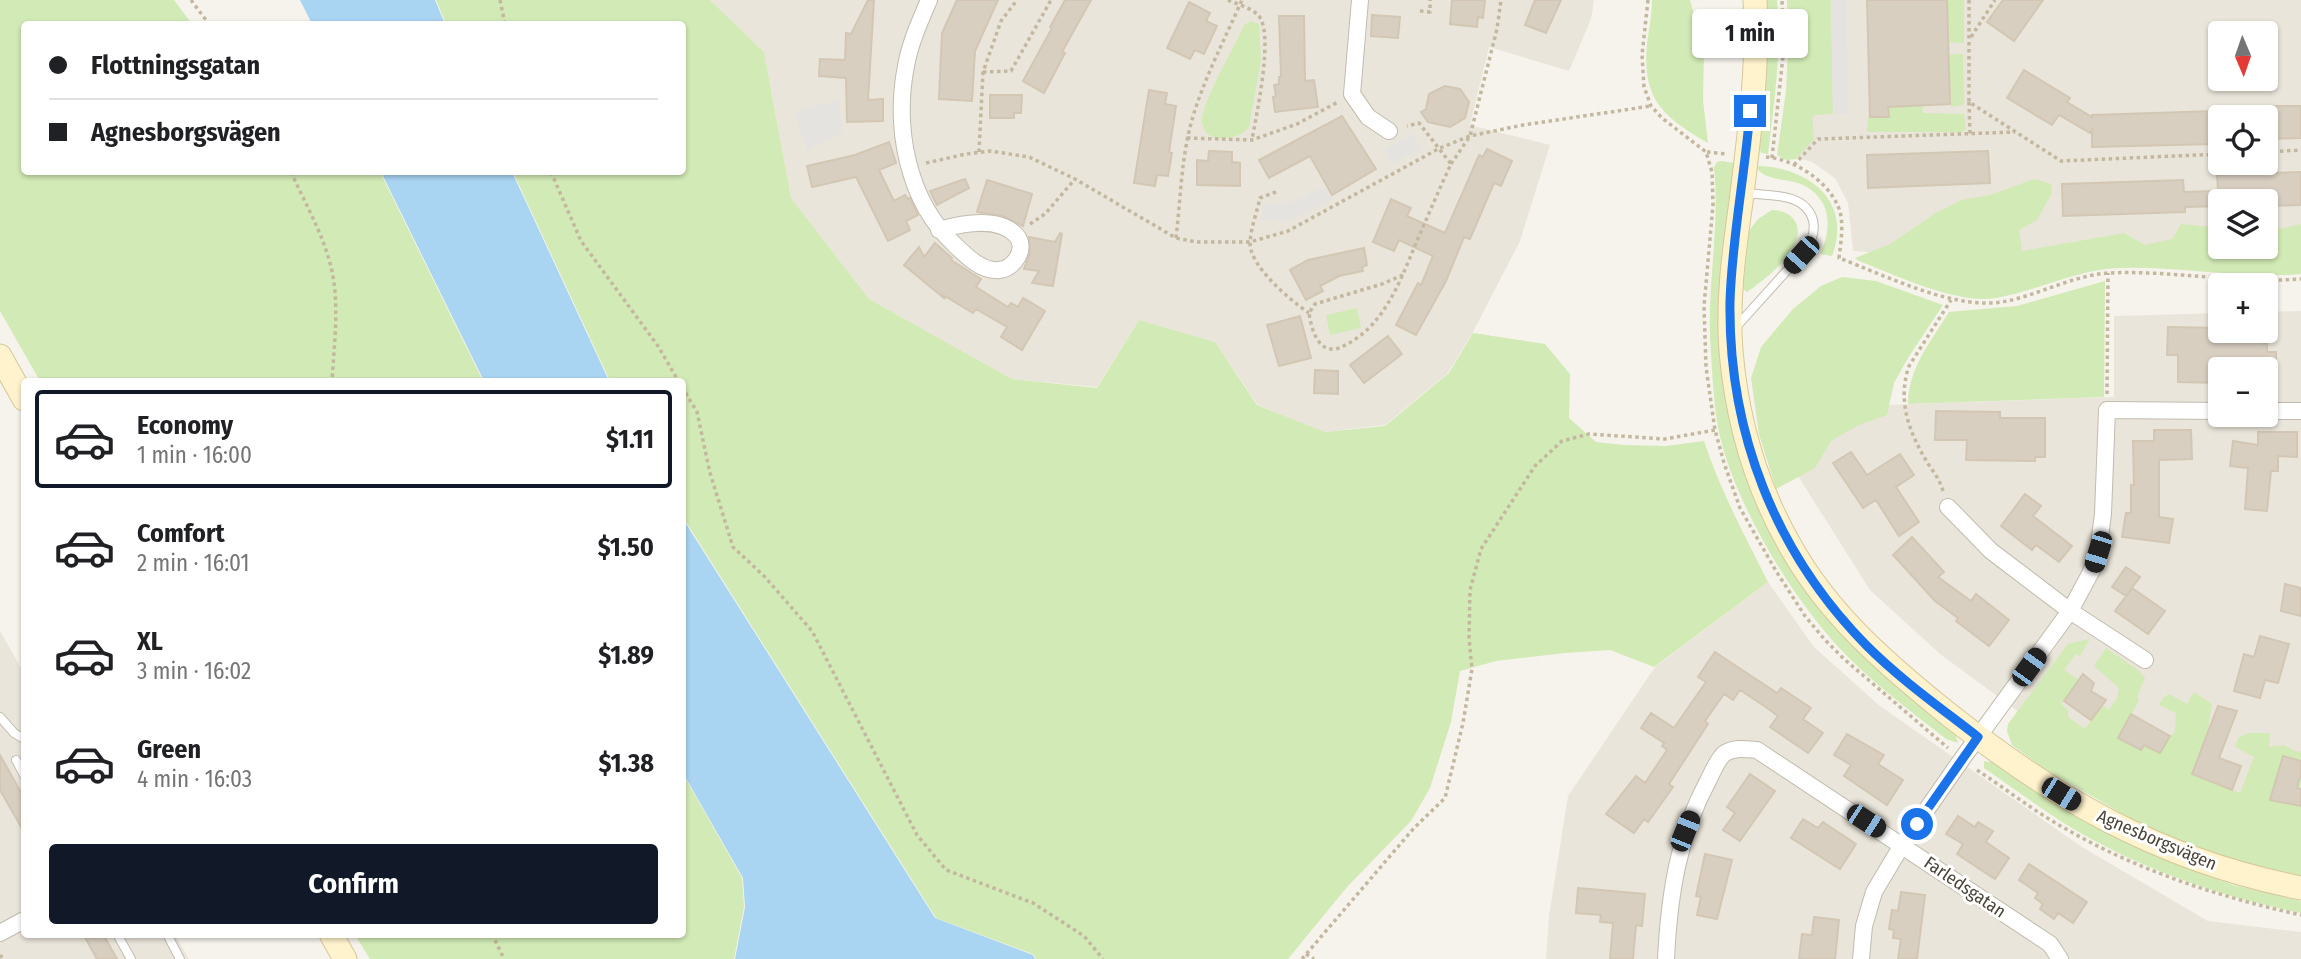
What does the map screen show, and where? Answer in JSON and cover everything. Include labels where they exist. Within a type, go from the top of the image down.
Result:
[{"type":"street","points":[[929,0],[906,63],[902,86],[903,130],[909,168],[926,211],[939,230],[968,257],[995,271],[1005,269],[1017,260],[1020,246],[1015,234],[998,226],[972,223],[939,230]]},
{"type":"street","points":[[1360,0],[1352,94],[1368,117],[1389,131]]},
{"type":"street","name":"Agnesborgsvägen","points":[[1755,0],[1755,73],[1730,298],[1731,335],[1737,397],[1750,452],[1768,504],[1792,550],[1835,611],[1869,648],[1978,737],[2044,784],[2115,826],[2169,849],[2218,867],[2301,888]]},
{"type":"street","points":[[0,356],[21,394]]},
{"type":"street","points":[[1861,959],[1868,907],[1874,892],[1902,845],[2070,611],[2091,572],[2101,535],[2107,411],[2208,411]]},
{"type":"street","points":[[2278,411],[2301,411]]},
{"type":"street","points":[[1948,507],[1991,551],[2070,611],[2144,660]]},
{"type":"street","name":"Farledsgatan","points":[[1666,959],[1675,872],[1685,831],[1697,800],[1724,754],[1738,748],[1757,750],[1902,845],[2050,944],[2060,959]]},
{"type":"street","points":[[0,933],[21,922]]},
{"type":"street","points":[[333,938],[345,959]]},
{"type":"lane","points":[[1731,335],[1741,320],[1811,243],[1815,231],[1812,216],[1806,206],[1794,199],[1742,193]]},
{"type":"lane","points":[[0,717],[21,737]]},
{"type":"lane","points":[[16,760],[21,769]]},
{"type":"lane","points":[[119,938],[131,959]]},
{"type":"lane","points":[[169,938],[180,959]]},
{"type":"path","points":[[191,0],[207,21]]},
{"type":"path","points":[[500,0],[504,21]]},
{"type":"path","points":[[979,152],[984,72],[1000,21],[1017,0]]},
{"type":"path","points":[[984,72],[1011,71],[1051,0]]},
{"type":"path","points":[[1228,0],[1241,3],[1257,14],[1263,23],[1264,74],[1252,140]]},
{"type":"path","points":[[1420,11],[1430,12],[1430,0]]},
{"type":"path","points":[[1403,275],[1315,304],[1309,313],[1311,326],[1321,345],[1337,349],[1376,321],[1403,275],[1451,164],[1470,136],[1497,29],[1501,0]]},
{"type":"path","points":[[1648,0],[1642,55],[1644,87],[1651,106],[1662,118],[1706,152],[1772,158],[1794,165],[1820,181],[1838,205],[1842,230],[1839,258],[1951,300],[1976,304],[2006,301],[2072,280],[2108,273],[2263,280],[2301,279]]},
{"type":"path","points":[[1772,158],[1784,47],[1782,0]]},
{"type":"path","points":[[1969,0],[1970,135]]},
{"type":"path","points":[[1970,38],[1995,0]]},
{"type":"path","points":[[1176,238],[1187,138],[1198,100],[1241,3]]},
{"type":"path","points":[[1187,138],[1252,140],[1297,124],[1352,94]]},
{"type":"path","points":[[1969,102],[2061,161],[2208,155]]},
{"type":"path","points":[[909,168],[966,153],[990,151],[1029,157],[1075,179],[1176,238],[1196,242],[1250,242],[1288,231],[1440,148],[1470,136],[1523,125],[1651,106]]},
{"type":"path","points":[[1389,131],[1419,123],[1451,164]]},
{"type":"path","points":[[1794,165],[1818,139],[2017,132]]},
{"type":"path","points":[[2278,151],[2301,150]]},
{"type":"path","points":[[1706,152],[1712,172],[1713,205],[1705,318],[1706,368],[1715,430],[1740,508],[1805,616],[1844,659],[1962,759],[2064,828],[2120,857],[2211,892],[2301,915]]},
{"type":"path","points":[[292,175],[318,230],[331,269],[335,313],[332,378]]},
{"type":"path","points":[[552,175],[581,241],[658,346],[677,378]]},
{"type":"path","points":[[1015,234],[1045,214],[1075,179]]},
{"type":"path","points":[[1276,192],[1260,198],[1250,242],[1258,265],[1284,293],[1309,313]]},
{"type":"path","points":[[2107,411],[2108,273]]},
{"type":"path","points":[[1948,507],[1941,485],[1909,428],[1904,409],[1904,393],[1909,366],[1951,300]]},
{"type":"path","points":[[686,394],[697,412],[710,473],[733,547],[764,576],[812,631],[918,835],[946,870],[1033,903],[1084,936],[1103,959]]},
{"type":"path","points":[[1302,959],[1414,828],[1445,798],[1463,723],[1472,669],[1469,638],[1470,590],[1481,549],[1535,466],[1562,441],[1589,434],[1665,439],[1715,430]]},
{"type":"path","points":[[494,938],[504,959]]},
{"type":"path","points":[[1306,954],[1314,959]]},
{"type":"shaded area","points":[[710,0],[1594,0],[1591,19],[1569,71],[1489,47],[1470,125],[1550,145],[1520,241],[1473,332],[1448,373],[1385,425],[1324,432],[1258,405],[1215,342],[1139,320],[1097,387],[1012,379],[869,299],[791,198],[764,52]]},
{"type":"shaded area","points":[[1793,0],[2301,0],[2301,236],[2278,240],[2278,189],[2208,189],[2208,247],[2002,262],[1853,251],[1848,203],[1835,178],[1812,162],[1779,152],[1795,77]]},
{"type":"shaded area","points":[[1831,0],[1846,0],[1849,114],[1833,114]]},
{"type":"shaded area","points":[[839,100],[842,133],[807,151],[794,112]]},
{"type":"shaded area","points":[[1412,134],[1420,149],[1392,164],[1384,149]]},
{"type":"shaded area","points":[[1324,186],[1332,199],[1295,218],[1284,221],[1262,220],[1262,204],[1294,202]]},
{"type":"shaded area","points":[[2301,311],[2301,849],[2107,777],[1940,654],[1870,590],[1786,457],[1855,406],[2114,397],[2114,316],[2208,313],[2208,343],[2278,343],[2278,312]]},
{"type":"shaded area","points":[[1768,582],[1814,647],[1880,706],[2082,847],[2208,921],[2301,932],[2301,959],[1546,959],[1549,916],[1568,796],[1655,667]]},
{"type":"shaded area","points":[[0,631],[21,668],[21,938],[177,938],[189,959],[0,959]]},
{"type":"green space","points":[[0,0],[174,0],[190,21],[21,21],[21,175],[381,175],[482,378],[38,378],[0,311]]},
{"type":"green space","points":[[436,0],[710,0],[764,52],[791,198],[869,299],[1012,379],[1097,388],[1139,320],[1215,342],[1257,405],[1325,432],[1385,426],[1449,373],[1473,333],[1545,344],[1570,374],[1569,418],[1596,442],[1666,446],[1704,441],[1725,495],[1768,582],[1654,667],[1610,650],[1496,661],[1460,671],[1451,722],[1430,788],[1411,821],[1347,887],[1288,959],[1036,959],[1033,954],[936,918],[686,522],[686,378],[609,378],[514,175],[686,175],[686,21],[445,21]]},
{"type":"green space","points":[[1652,0],[1690,0],[1704,51],[1703,100],[1708,143],[1667,114],[1652,92],[1646,63]]},
{"type":"green space","points":[[1765,0],[1777,0],[1779,38],[1768,154],[1761,153],[1760,149],[1767,22]]},
{"type":"green space","points":[[1787,0],[1831,0],[1833,114],[1812,117],[1814,139],[1796,159],[1786,160],[1777,155],[1786,91]]},
{"type":"green space","points":[[1886,0],[1917,105],[1922,106],[1923,113],[1964,114],[1966,128],[1963,132],[1867,132],[1868,117],[1888,116]]},
{"type":"green space","points":[[1947,0],[1964,0],[1964,43],[1949,42]]},
{"type":"green space","points":[[1251,21],[1259,24],[1261,60],[1249,127],[1230,138],[1214,137],[1204,129],[1203,112],[1244,25]]},
{"type":"green space","points":[[1963,54],[1964,105],[1951,107],[1948,55]]},
{"type":"green space","points":[[1717,162],[1734,163],[1719,304],[1795,574],[1828,619],[1955,733],[1958,743],[1946,739],[1883,689],[1828,635],[1807,609],[1768,550],[1737,487],[1718,427],[1710,337],[1716,210],[1714,167]]},
{"type":"green space","points":[[1758,166],[1794,173],[1822,191],[1831,204],[1836,219],[1837,237],[1832,256],[1820,254],[1828,225],[1825,208],[1820,199],[1805,186],[1763,174],[1758,170]]},
{"type":"green space","points":[[2035,179],[2051,184],[2052,193],[2037,220],[2019,230],[2022,251],[2124,233],[2145,245],[2172,239],[2181,224],[2208,227],[2208,259],[2278,259],[2278,229],[2301,224],[2301,274],[2104,269],[2012,295],[1980,299],[1945,293],[1855,258],[1890,244],[1936,213],[1961,200],[1990,195]]},
{"type":"green space","points":[[1772,210],[1792,217],[1798,232],[1796,242],[1782,262],[1747,292],[1743,289],[1749,231],[1758,219]]},
{"type":"green space","points":[[1842,277],[1876,281],[1943,305],[1894,383],[1887,415],[1859,425],[1831,441],[1815,468],[1776,489],[1759,434],[1751,378],[1761,347],[1793,309],[1821,286]]},
{"type":"green space","points":[[2105,281],[2104,397],[1908,404],[1916,367],[1949,312],[2017,306]]},
{"type":"green space","points":[[1357,308],[1361,328],[1330,335],[1326,315]]},
{"type":"green space","points":[[2090,639],[2080,656],[2076,654],[2064,670],[2079,680],[2061,704],[2068,710],[2068,717],[2085,729],[2102,705],[2109,710],[2117,698],[2119,688],[2094,666],[2106,648],[2145,678],[2137,697],[2139,701],[2118,737],[2140,750],[2144,745],[2160,753],[2175,732],[2176,713],[2159,705],[2163,698],[2169,694],[2187,704],[2194,692],[2212,704],[2207,735],[2192,774],[2240,793],[2254,757],[2235,747],[2238,738],[2249,733],[2270,733],[2269,747],[2284,745],[2297,752],[2301,751],[2301,875],[2226,859],[2173,839],[2130,818],[2043,768],[2012,745],[2007,731],[2008,724],[2068,644]]},
{"type":"green space","points":[[1984,761],[1996,763],[2055,804],[2113,836],[2162,859],[2233,885],[2301,901],[2301,913],[2242,899],[2183,880],[2098,843],[1984,768]]},
{"type":"green space","points":[[686,779],[742,878],[744,907],[734,959],[370,959],[357,938],[686,938]]},
{"type":"water","points":[[300,0],[435,0],[444,21],[310,21]]},
{"type":"water","points":[[382,175],[513,175],[608,378],[483,378]]},
{"type":"water","points":[[686,524],[935,918],[1033,955],[1035,959],[735,959],[745,907],[743,878],[686,778]]},
{"type":"building","points":[[868,0],[874,0],[868,100],[883,99],[883,121],[847,122],[846,78],[819,76],[820,59],[845,60],[846,33],[851,34]]},
{"type":"building","points":[[957,0],[998,0],[975,51],[972,101],[939,99],[942,33]]},
{"type":"building","points":[[1065,0],[1091,0],[1062,52],[1065,53],[1044,93],[1023,81]]},
{"type":"building","points":[[1452,0],[1485,0],[1483,18],[1478,17],[1477,27],[1450,24]]},
{"type":"building","points":[[1535,0],[1561,0],[1546,33],[1525,25]]},
{"type":"building","points":[[1867,0],[1947,0],[1950,104],[1888,107],[1889,117],[1870,117]]},
{"type":"building","points":[[2003,0],[2043,0],[2014,41],[1987,22]]},
{"type":"building","points":[[1189,2],[1210,13],[1206,21],[1217,26],[1204,54],[1195,50],[1190,59],[1167,48]]},
{"type":"building","points":[[1372,15],[1400,17],[1398,38],[1371,36]]},
{"type":"building","points":[[1279,16],[1304,16],[1305,81],[1314,80],[1318,107],[1275,112],[1274,85],[1279,84],[1281,77]]},
{"type":"building","points":[[2024,70],[2070,98],[2067,102],[2092,117],[2208,111],[2208,144],[2092,147],[2092,130],[2090,133],[2059,115],[2052,125],[2007,98]]},
{"type":"building","points":[[1445,86],[1460,89],[1469,102],[1465,118],[1450,127],[1428,122],[1421,112],[1426,109],[1429,94]]},
{"type":"building","points":[[1149,90],[1167,93],[1165,104],[1176,106],[1168,176],[1157,175],[1155,186],[1134,183]]},
{"type":"building","points":[[990,95],[1022,95],[1021,113],[1014,113],[1014,118],[990,118]]},
{"type":"building","points":[[2278,106],[2301,106],[2301,138],[2278,139]]},
{"type":"building","points":[[1342,116],[1376,169],[1332,195],[1310,156],[1269,178],[1259,160]]},
{"type":"building","points":[[889,142],[896,163],[879,170],[894,201],[905,195],[910,198],[918,215],[906,221],[910,230],[888,241],[856,177],[812,187],[807,166],[855,155]]},
{"type":"building","points":[[1487,149],[1512,161],[1501,186],[1494,183],[1470,239],[1464,237],[1446,281],[1416,335],[1396,325],[1418,283],[1421,285],[1433,256],[1399,240],[1394,251],[1373,242],[1391,199],[1411,208],[1407,216],[1445,233],[1479,155],[1483,157]]},
{"type":"building","points":[[1209,151],[1232,152],[1232,162],[1240,163],[1240,186],[1197,185],[1197,160],[1208,161]]},
{"type":"building","points":[[1988,151],[1990,183],[1868,188],[1867,155]]},
{"type":"building","points":[[2301,172],[2301,205],[2278,206],[2278,189],[2218,189],[2217,175],[2278,175],[2278,173]]},
{"type":"building","points":[[965,179],[969,188],[937,205],[930,191]]},
{"type":"building","points":[[987,180],[1032,194],[1023,226],[1003,216],[977,212]]},
{"type":"building","points":[[2183,180],[2184,192],[2208,191],[2208,206],[2185,207],[2185,212],[2063,216],[2062,184]]},
{"type":"building","points":[[1060,233],[1062,234],[1053,286],[1032,283],[1039,271],[1024,269],[1030,253],[1029,237],[1055,242]]},
{"type":"building","points":[[935,243],[951,260],[981,279],[976,287],[1008,307],[1011,303],[1018,307],[1023,298],[1045,311],[1022,350],[1001,337],[1007,327],[976,309],[973,313],[943,295],[945,299],[904,265],[919,247],[924,257]]},
{"type":"building","points":[[1364,248],[1367,265],[1362,267],[1363,271],[1339,276],[1320,286],[1323,291],[1306,300],[1290,270],[1308,260]]},
{"type":"building","points":[[1300,316],[1311,358],[1279,366],[1267,325]]},
{"type":"building","points":[[2168,327],[2208,328],[2208,343],[2263,343],[2267,344],[2267,352],[2276,352],[2276,357],[2208,357],[2208,383],[2178,382],[2178,355],[2167,355]]},
{"type":"building","points":[[1388,336],[1402,354],[1364,383],[1350,365]]},
{"type":"building","points":[[1315,370],[1338,371],[1338,394],[1314,393]]},
{"type":"building","points":[[1936,411],[2000,412],[2000,418],[2045,418],[2045,457],[2035,457],[2035,461],[1966,460],[1967,440],[1935,440]]},
{"type":"building","points":[[2154,430],[2191,430],[2192,459],[2159,460],[2159,517],[2173,519],[2169,543],[2122,537],[2126,513],[2131,513],[2131,485],[2134,485],[2133,441],[2154,441]]},
{"type":"building","points":[[2258,432],[2297,432],[2297,457],[2278,456],[2278,471],[2271,471],[2267,511],[2245,509],[2248,468],[2230,466],[2233,441],[2258,445]]},
{"type":"building","points":[[1851,452],[1867,475],[1900,454],[1914,475],[1896,487],[1919,522],[1899,536],[1876,500],[1863,508],[1833,463]]},
{"type":"building","points":[[2025,494],[2041,506],[2033,516],[2072,546],[2059,562],[2036,545],[2032,550],[2001,526]]},
{"type":"building","points":[[1912,537],[1944,572],[1938,577],[1971,601],[1976,594],[2009,620],[1989,646],[1956,621],[1958,618],[1935,601],[1893,555]]},
{"type":"building","points":[[2126,567],[2140,577],[2126,596],[2112,587]]},
{"type":"building","points":[[2285,584],[2301,588],[2301,616],[2281,611]]},
{"type":"building","points":[[2132,588],[2165,611],[2148,634],[2115,611]]},
{"type":"building","points":[[2260,636],[2289,644],[2278,683],[2265,680],[2260,698],[2234,691],[2244,654],[2254,657]]},
{"type":"building","points":[[1715,652],[1777,693],[1781,688],[1811,708],[1803,719],[1823,733],[1808,753],[1770,727],[1778,716],[1767,708],[1740,690],[1733,700],[1724,694],[1705,721],[1708,724],[1669,784],[1673,787],[1648,822],[1644,819],[1634,833],[1606,814],[1636,776],[1645,783],[1667,750],[1662,746],[1664,743],[1641,728],[1651,713],[1674,728],[1706,682],[1698,677]]},
{"type":"building","points":[[2083,674],[2094,683],[2091,691],[2106,700],[2091,720],[2064,701]]},
{"type":"building","points":[[2218,706],[2237,711],[2219,758],[2241,766],[2232,790],[2192,774]]},
{"type":"building","points":[[2131,714],[2170,736],[2160,753],[2144,745],[2141,750],[2118,738]]},
{"type":"building","points":[[1847,734],[1884,755],[1878,764],[1903,780],[1887,805],[1844,776],[1851,765],[1834,755]]},
{"type":"building","points":[[0,755],[21,793],[21,827],[0,790]]},
{"type":"building","points":[[2283,756],[2301,761],[2297,788],[2301,789],[2301,806],[2270,800]]},
{"type":"building","points":[[1750,774],[1775,791],[1740,841],[1723,830],[1735,813],[1727,807]]},
{"type":"building","points":[[1958,816],[1975,827],[1978,822],[1993,831],[1986,842],[2009,858],[1995,879],[1957,854],[1963,844],[1946,834]]},
{"type":"building","points":[[1803,819],[1818,828],[1823,822],[1856,844],[1840,869],[1791,838]]},
{"type":"building","points":[[1705,854],[1732,860],[1717,919],[1697,915],[1701,897],[1696,896]]},
{"type":"building","points":[[2029,864],[2087,902],[2073,923],[2058,913],[2054,919],[2040,909],[2043,904],[2035,898],[2038,893],[2019,880]]},
{"type":"building","points":[[1578,888],[1645,894],[1642,926],[1636,925],[1633,959],[1610,959],[1613,923],[1600,922],[1601,915],[1576,913]]},
{"type":"building","points":[[1901,892],[1925,895],[1917,959],[1898,959],[1901,939],[1893,938],[1894,930],[1889,929],[1892,910],[1898,911]]},
{"type":"building","points":[[1814,917],[1839,920],[1835,959],[1799,959],[1802,934],[1812,935]]},
{"type":"building","points":[[85,938],[105,938],[117,959],[97,959]]},
{"type":"route","points":[[1750,111],[1730,298],[1731,351],[1737,397],[1750,452],[1768,504],[1792,550],[1835,611],[1869,648],[1978,737],[1917,824]]}]
